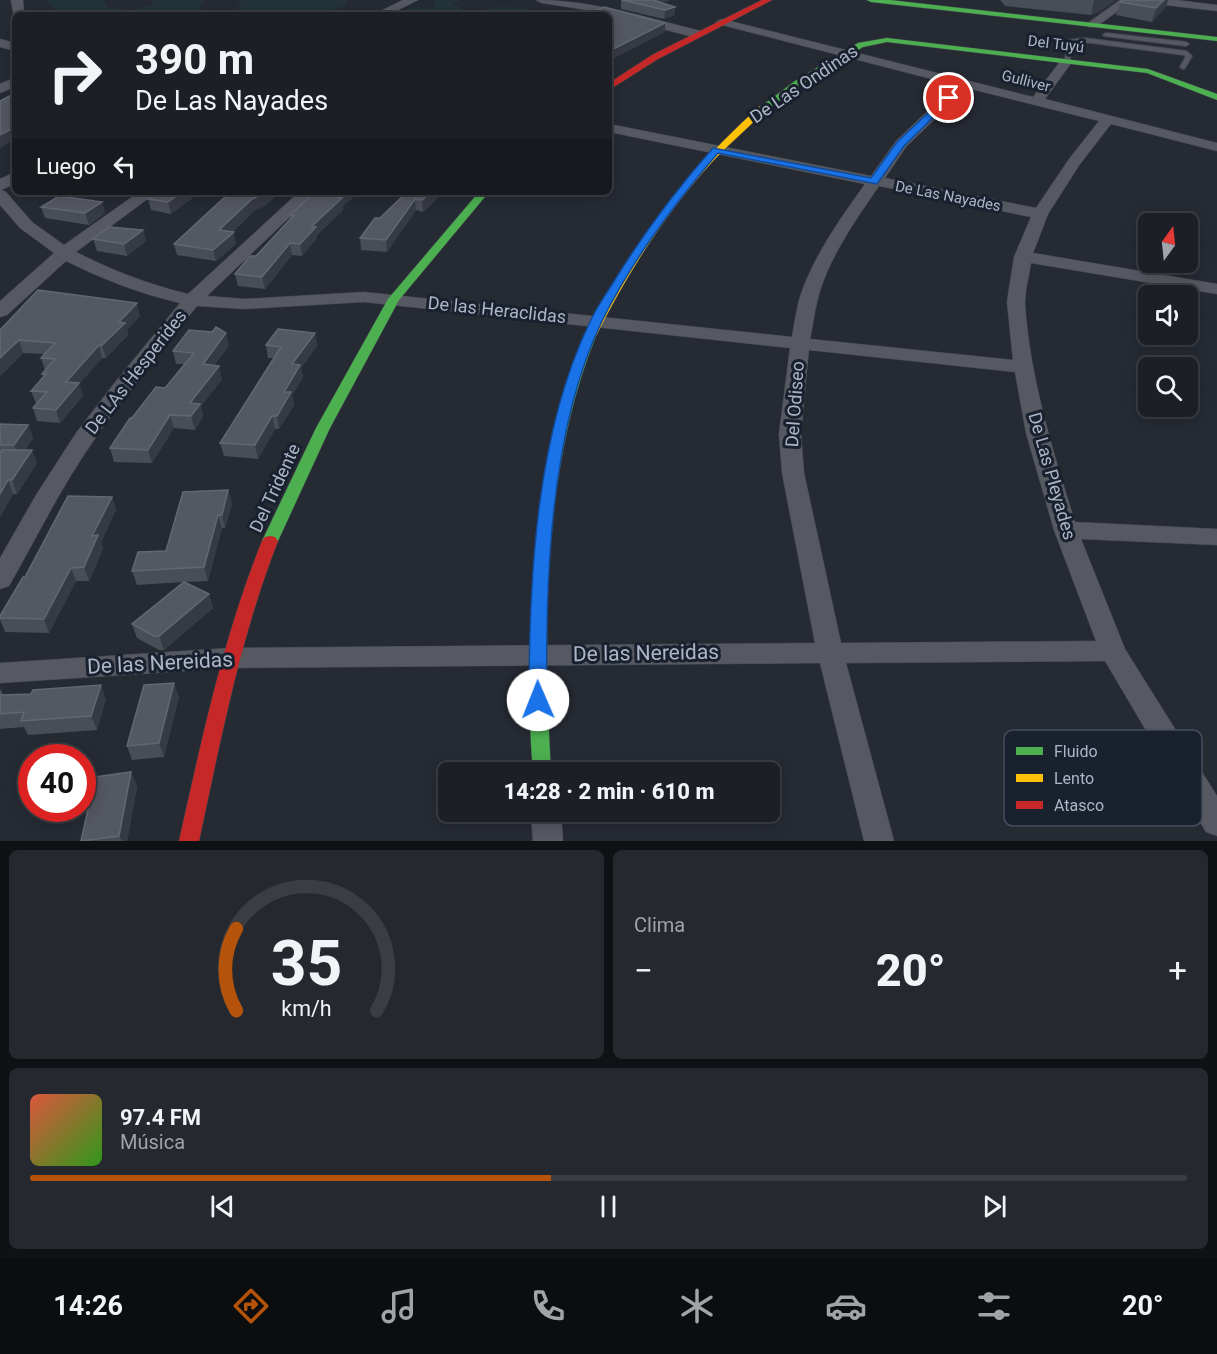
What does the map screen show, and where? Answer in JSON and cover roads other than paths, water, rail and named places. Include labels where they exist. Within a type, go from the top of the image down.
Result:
[{"type":"street","points":[[386,12],[412,0]]},
{"type":"street","points":[[542,0],[609,12]]},
{"type":"street","points":[[871,0],[1092,25],[1107,31],[1188,40],[1217,39]]},
{"type":"street","points":[[1092,25],[1127,0]]},
{"type":"street","points":[[1147,0],[1217,8]]},
{"type":"street","points":[[612,85],[655,57],[763,2]]},
{"type":"street","points":[[586,12],[593,8]]},
{"type":"street","points":[[612,13],[697,34]]},
{"type":"street","name":"Gulliver","points":[[722,22],[1217,147]]},
{"type":"street","name":"De Las Ondinas","points":[[541,762],[538,722],[538,654],[544,535],[555,447],[574,376],[596,321],[646,237],[679,192],[716,150],[763,108],[848,52],[861,45],[887,40]]},
{"type":"street","name":"Del Tuyú","points":[[887,40],[1158,74],[1217,97]]},
{"type":"street","points":[[1037,101],[1066,62]]},
{"type":"street","name":"Del Odiseo","points":[[879,841],[830,651],[793,473],[790,434],[800,343],[808,301],[816,279],[845,224],[873,182],[912,132],[965,83]]},
{"type":"street","name":"De Las Pleyades","points":[[1108,119],[1074,162],[1040,214],[1023,257],[1017,302],[1024,368],[1037,433],[1066,530],[1113,651],[1161,730]]},
{"type":"street","name":"De Las Nayades","points":[[612,129],[1040,214]]},
{"type":"street","name":"De las Heraclidas","points":[[0,195],[26,225],[64,254],[145,286],[192,300],[245,304],[349,296],[394,299],[1024,368]]},
{"type":"street","points":[[0,311],[64,254],[145,195]]},
{"type":"street","name":"De LAs Hesperides","points":[[0,580],[47,495],[84,438],[192,300],[305,195]]},
{"type":"street","name":"Del Tridente","points":[[189,841],[230,658],[253,580],[281,515],[323,428],[394,299],[481,195]]},
{"type":"street","points":[[1023,257],[1217,289]]},
{"type":"street","points":[[1066,530],[1217,537]]},
{"type":"street","name":"De las Nereidas","points":[[0,672],[230,658],[830,651],[1113,651]]},
{"type":"street","name":"De Las Pleyades","points":[[1202,798],[1217,823]]},
{"type":"street","points":[[547,822],[548,841]]},
{"type":"lane","points":[[1066,62],[1071,42],[1084,40],[1186,53],[1190,56],[1183,67]]}]
